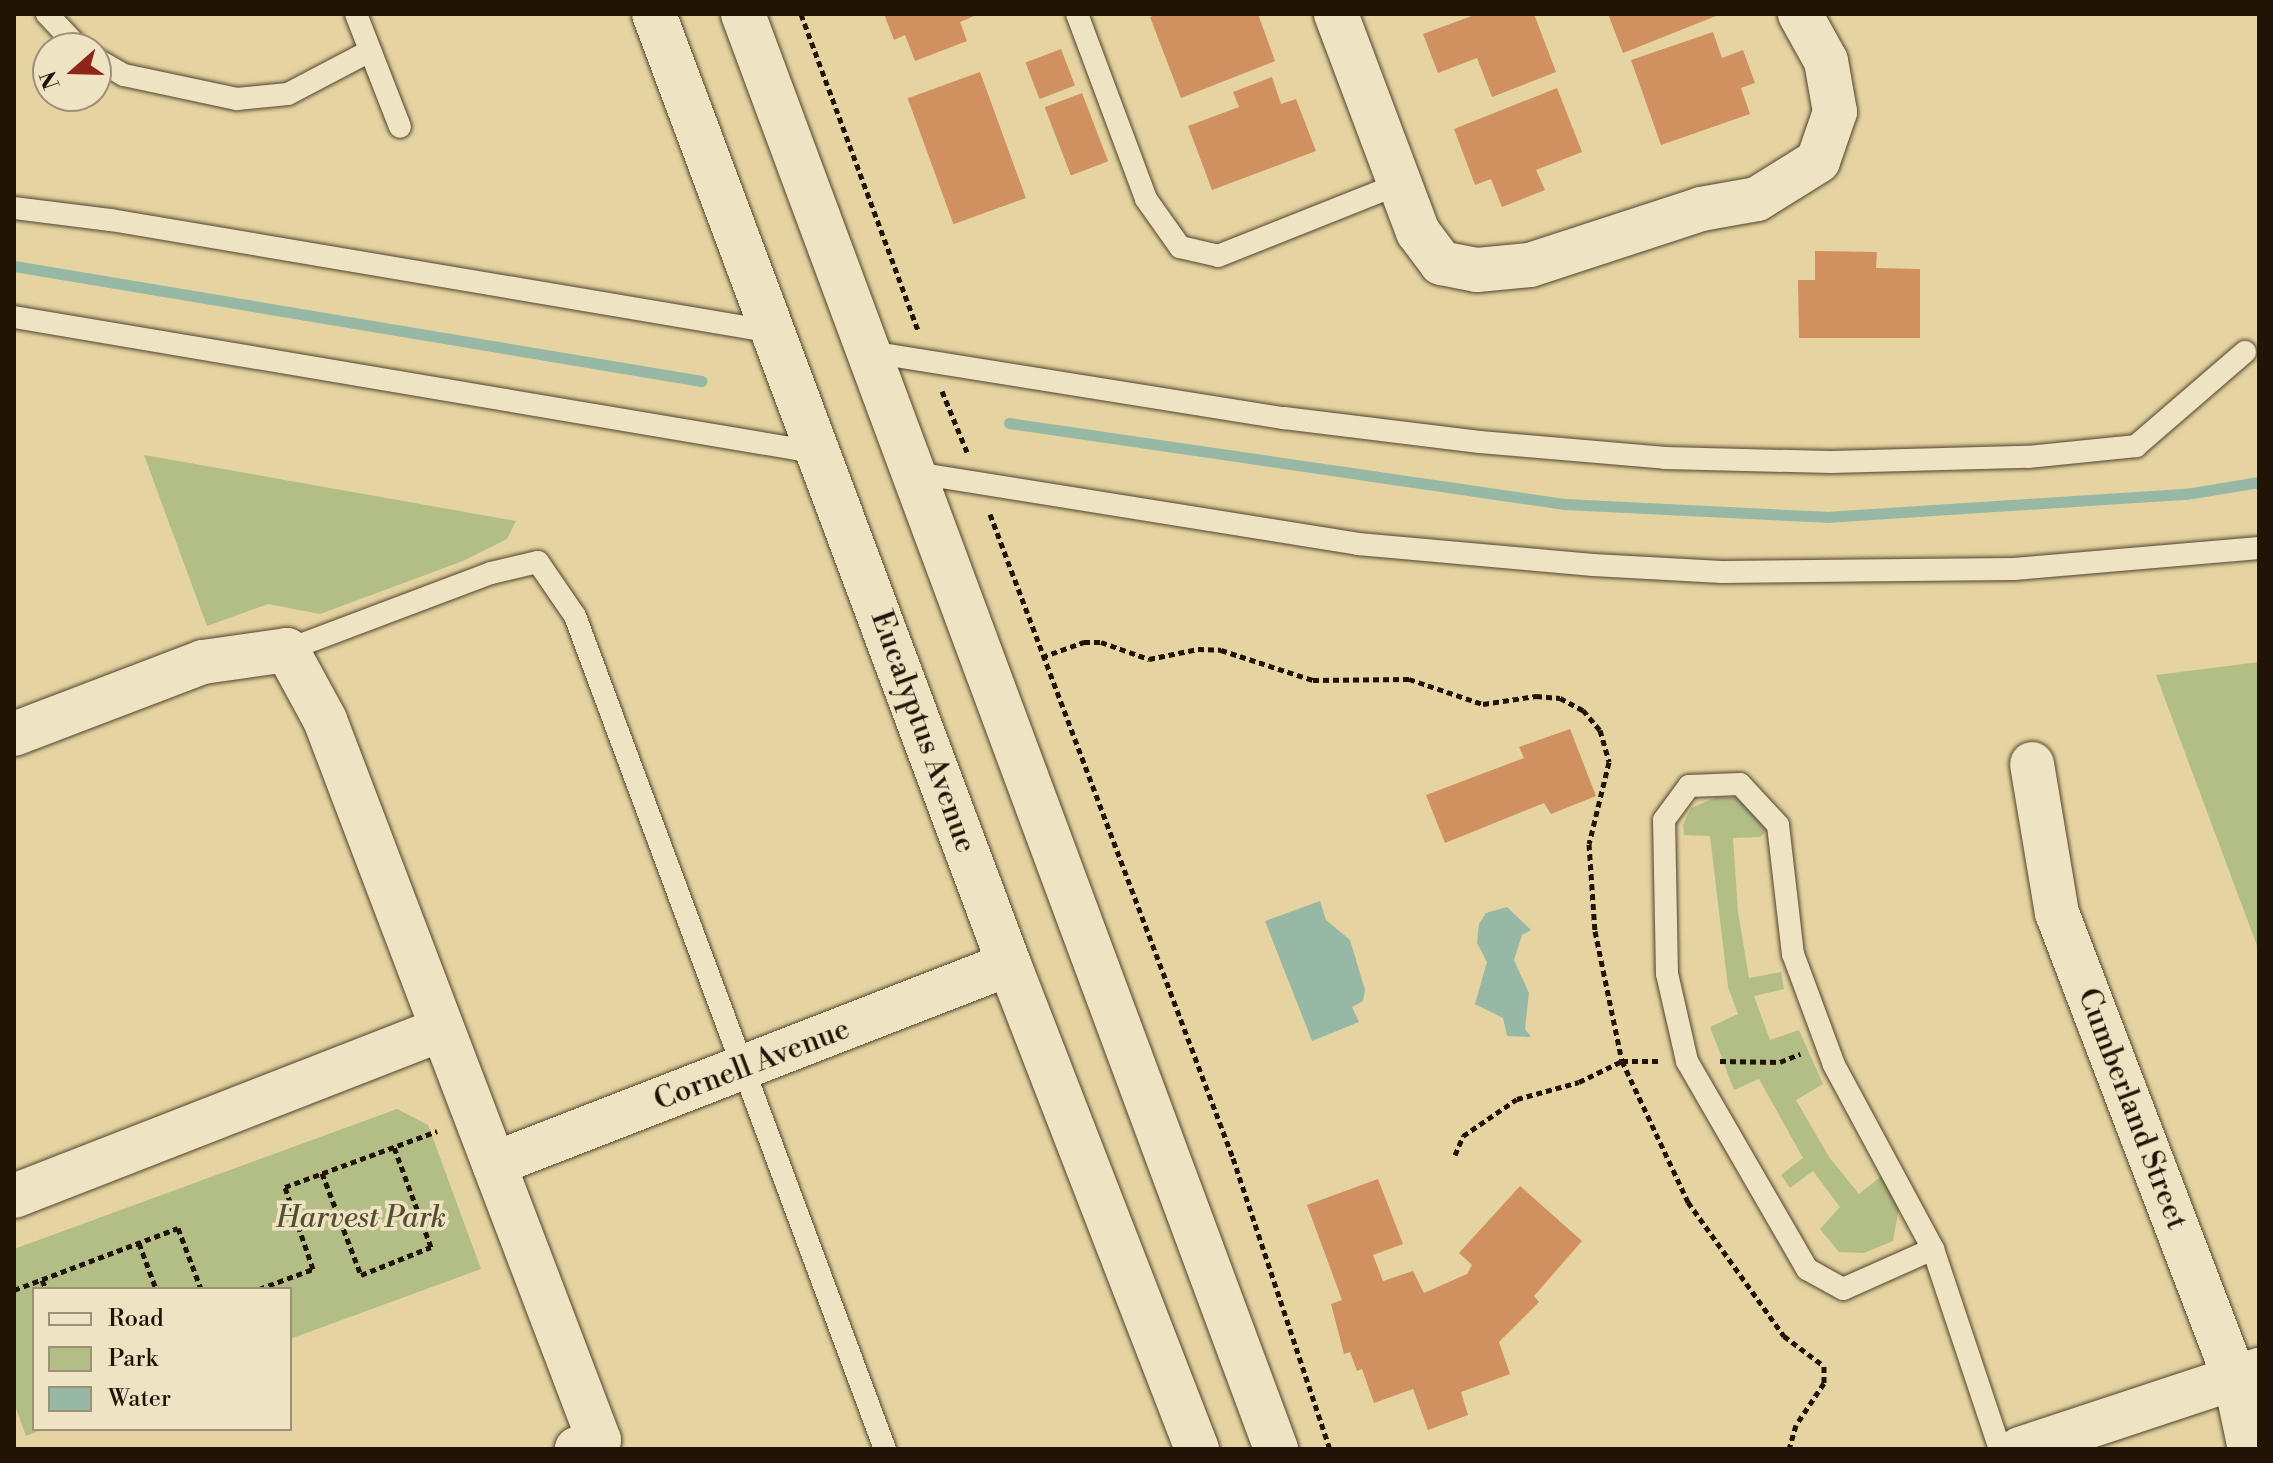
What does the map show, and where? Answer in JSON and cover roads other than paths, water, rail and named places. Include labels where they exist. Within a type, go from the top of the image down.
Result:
[{"type":"street","name":"Eucalyptus Avenue","points":[[654,14],[1009,964],[1197,1449]]},
{"type":"street","points":[[743,14],[1276,1449]]},
{"type":"street","points":[[1336,14],[1418,232],[1441,263],[1477,270],[1530,265],[1701,209],[1757,199],[1818,161],[1835,112],[1826,61],[1800,14]]},
{"type":"street","points":[[14,734],[203,662],[287,650],[325,720],[599,1440],[577,1449]]},
{"type":"street","name":"Cumberland Street","points":[[2032,764],[2057,913],[2247,1374],[2250,1449]]},
{"type":"street","name":"Cornell Avenue","points":[[494,1164],[741,1071],[1009,964]]},
{"type":"street","points":[[14,1196],[442,1029]]},
{"type":"street","points":[[2020,1449],[2247,1374]]},
{"type":"lane","points":[[47,14],[64,32]]},
{"type":"lane","points":[[356,14],[400,127]]},
{"type":"lane","points":[[1077,14],[1146,199],[1180,247],[1218,256],[1399,184]]},
{"type":"lane","points":[[112,68],[124,75],[237,99],[288,94],[370,51]]},
{"type":"lane","points":[[14,208],[111,220],[774,332]]},
{"type":"lane","points":[[14,317],[820,453]]},
{"type":"lane","points":[[870,352],[1284,418],[1480,442],[1665,458],[1938,462],[2136,446],[2245,352]]},
{"type":"lane","points":[[916,473],[1358,544],[1722,572],[2014,569],[2259,548]]},
{"type":"lane","points":[[287,650],[491,573],[538,562],[575,616],[741,1071],[885,1449]]},
{"type":"lane","points":[[1933,1249],[1843,1289],[1807,1269],[1687,1061],[1667,974],[1664,820],[1689,786],[1740,784],[1778,825],[1793,954],[1834,1065],[1933,1249],[2000,1449]]},
{"type":"water","points":[[1320,901],[1326,920],[1350,940],[1365,990],[1363,1001],[1352,1007],[1359,1022],[1312,1041],[1265,921]]},
{"type":"water","points":[[1507,907],[1531,930],[1522,935],[1514,960],[1529,993],[1525,1029],[1531,1037],[1507,1036],[1503,1018],[1475,1004],[1487,962],[1477,943],[1479,924],[1486,913]]},
{"type":"waterway","points":[[14,266],[701,381]]},
{"type":"waterway","points":[[1009,423],[1564,504],[1826,517],[2186,494],[2259,482]]},
{"type":"park label","name":"Harvest Park","points":[[361,1218]]}]
